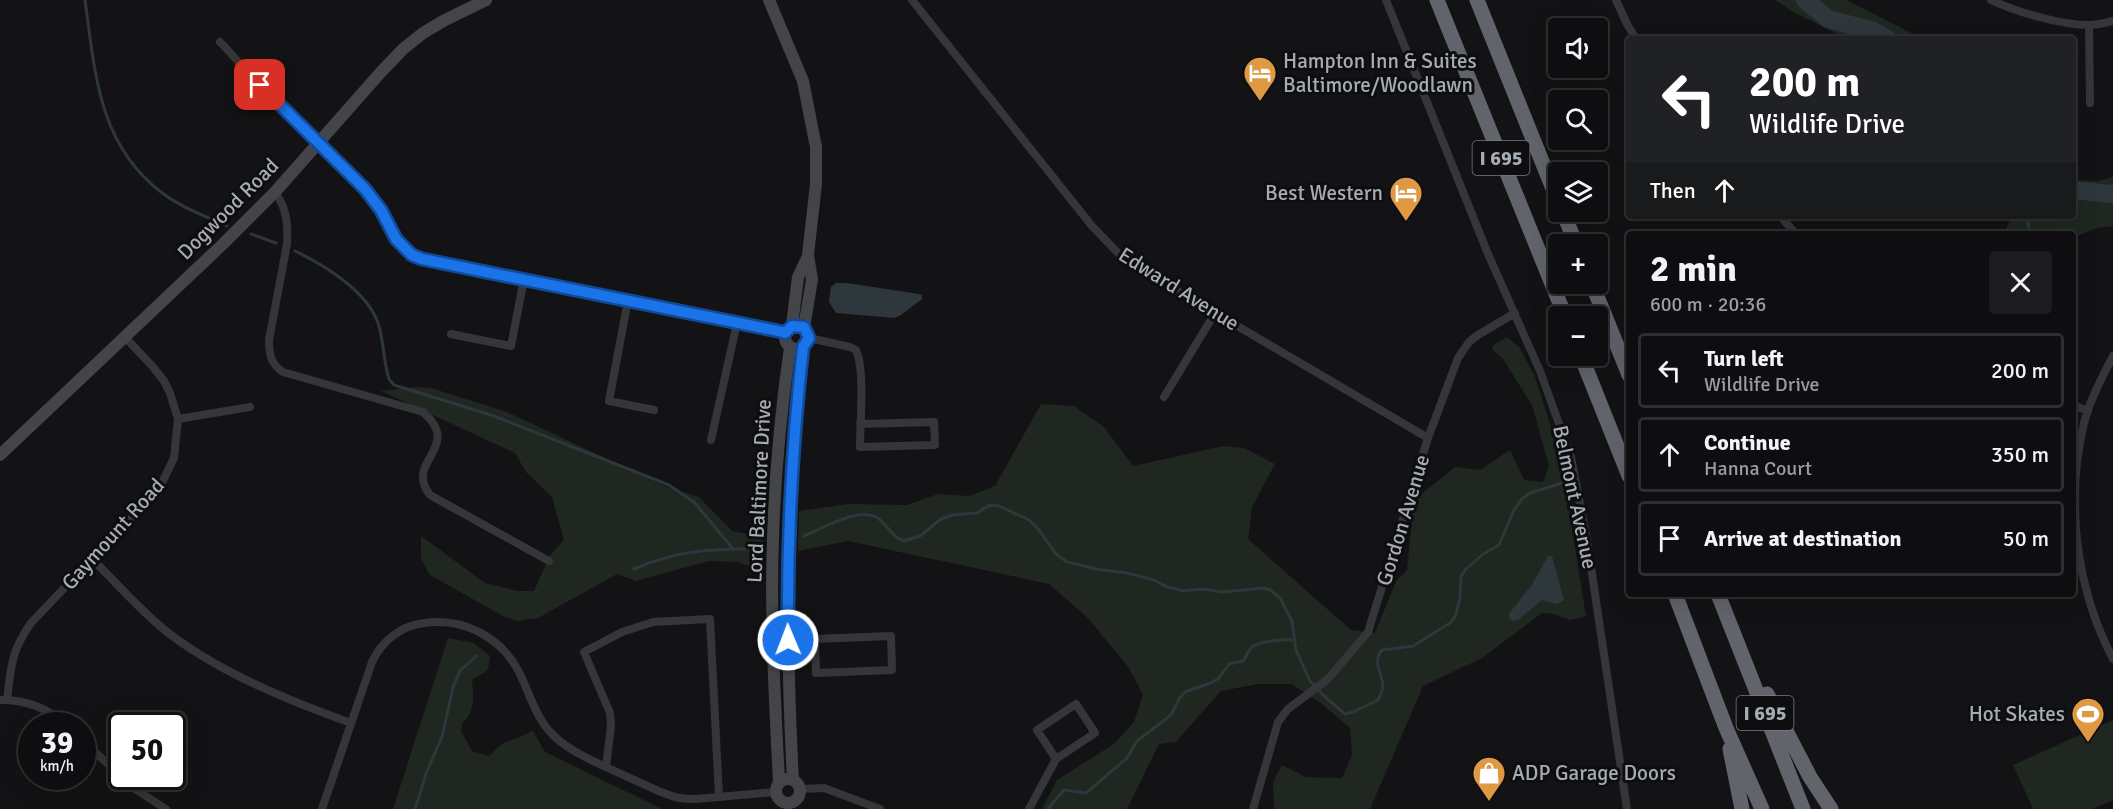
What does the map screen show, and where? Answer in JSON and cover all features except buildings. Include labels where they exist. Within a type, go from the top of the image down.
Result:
[{"type":"highway","name":"I 695","points":[[1437,0],[1561,306]]},
{"type":"highway","name":"I 695","points":[[1477,0],[1548,176]]},
{"type":"highway","points":[[1596,294],[1626,368]]},
{"type":"highway","points":[[1585,366],[1626,468]]},
{"type":"highway","name":"I 695","points":[[1676,597],[1726,728],[1762,809]]},
{"type":"highway","name":"I 695","points":[[1719,597],[1803,809]]},
{"type":"highway","points":[[1727,618],[1810,777],[1830,809]]},
{"type":"highway","points":[[1726,728],[1742,809]]},
{"type":"main road","name":"Dogwood Road","points":[[0,455],[275,192],[403,49],[438,24],[486,0]]},
{"type":"main road","name":"Lord Baltimore Drive","points":[[770,0],[803,81],[816,147],[816,184],[808,255],[798,277],[799,334],[788,570],[788,640],[797,794]]},
{"type":"main road","name":"Lord Baltimore Drive","points":[[779,796],[773,665],[773,538],[780,422],[790,347],[785,341],[799,334]]},
{"type":"main road","points":[[786,779],[797,794],[791,802],[779,796],[786,779]]},
{"type":"street","name":"Edward Avenue","points":[[912,0],[1106,242],[1137,267],[1428,438]]},
{"type":"street","name":"Belmont Avenue","points":[[1386,0],[1488,254],[1556,411],[1570,457],[1587,540],[1628,809]]},
{"type":"street","points":[[1616,0],[1634,36]]},
{"type":"street","points":[[1991,0],[2062,21],[2089,25],[2113,21]]},
{"type":"street","points":[[2089,25],[2090,103]]},
{"type":"street","points":[[220,42],[274,101],[365,189],[381,210],[396,239],[412,255],[422,259],[799,334],[850,347],[856,350],[860,361],[860,424],[860,447],[935,445],[934,422],[860,424]]},
{"type":"street","points":[[275,192],[283,203],[287,229],[287,244],[269,340],[269,352],[276,368],[283,372],[423,412],[430,418],[438,432],[438,442],[424,469],[422,478],[430,495],[549,561]]},
{"type":"street","points":[[1783,219],[1793,231]]},
{"type":"street","points":[[451,334],[511,346],[524,279]]},
{"type":"street","points":[[628,300],[609,401],[654,410]]},
{"type":"street","points":[[1164,397],[1215,313]]},
{"type":"street","name":"Gordon Avenue","points":[[1253,809],[1278,722],[1288,709],[1317,689],[1368,633],[1428,438],[1458,358],[1463,349],[1478,335],[1515,313]]},
{"type":"street","points":[[711,440],[737,323]]},
{"type":"street","name":"Gaymount Road","points":[[4,700],[11,664],[21,637],[31,623],[160,487],[174,458],[178,419],[165,381],[124,336]]},
{"type":"street","points":[[2113,356],[2088,411],[2076,467],[2076,533],[2086,593],[2113,659]]},
{"type":"street","points":[[2076,406],[2088,411]]},
{"type":"street","points":[[178,419],[250,407]]},
{"type":"street","points":[[92,559],[151,618],[189,648],[288,700],[351,723]]},
{"type":"street","points":[[606,767],[611,726],[610,713],[584,652],[622,632],[653,622],[710,619],[719,797]]},
{"type":"street","points":[[322,809],[378,649],[401,630],[435,621],[471,627],[499,645],[510,657],[540,719],[548,730],[566,746],[606,767],[671,796],[695,799],[779,796]]},
{"type":"street","points":[[788,640],[891,636],[892,670],[816,673],[815,639]]},
{"type":"street","points":[[4,700],[41,708],[49,712]]},
{"type":"street","points":[[1029,809],[1056,759],[1095,733],[1076,704],[1036,730],[1056,759]]},
{"type":"street","points":[[96,753],[135,789],[166,809]]},
{"type":"street","points":[[797,794],[824,788],[880,809]]},
{"type":"shaded area","points":[[1775,0],[1846,0],[1917,36],[1842,36],[1795,13]]},
{"type":"shaded area","points":[[2113,177],[2113,226],[2097,228],[2076,237],[2076,231],[2004,231],[2010,219],[2076,219],[2076,180],[2098,181]]},
{"type":"shaded area","points":[[836,283],[919,294],[922,295],[922,299],[894,318],[836,313],[829,302],[831,287]]},
{"type":"shaded area","points":[[1507,337],[1519,347],[1534,374],[1560,455],[1586,616],[1570,620],[1554,614],[1542,613],[1482,658],[1423,686],[1370,809],[1274,809],[1273,782],[1282,765],[1306,777],[1342,778],[1352,755],[1350,728],[1321,703],[1291,684],[1258,684],[1221,691],[1176,742],[1159,744],[1127,809],[1042,809],[1057,780],[1114,744],[1134,722],[1143,695],[1129,668],[1088,618],[1049,584],[848,541],[798,551],[799,511],[849,504],[907,505],[938,494],[969,496],[995,486],[1041,404],[1074,406],[1104,427],[1133,466],[1223,446],[1244,448],[1275,464],[1252,507],[1248,539],[1351,630],[1375,633],[1396,581],[1407,570],[1414,500],[1455,467],[1480,470],[1510,450],[1524,480],[1543,482],[1549,466],[1532,405],[1503,359],[1492,349],[1494,344]]},
{"type":"shaded area","points":[[413,387],[431,388],[507,412],[669,488],[699,497],[732,531],[763,537],[763,562],[749,566],[737,562],[709,561],[636,581],[617,574],[538,618],[517,621],[503,616],[430,575],[421,559],[421,536],[485,583],[517,591],[534,591],[550,555],[564,540],[552,497],[526,472],[515,453],[381,391]]},
{"type":"shaded area","points":[[1548,556],[1552,556],[1564,600],[1557,604],[1542,600],[1518,620],[1512,621],[1509,614],[1533,583]]},
{"type":"shaded area","points":[[448,638],[474,643],[490,656],[488,670],[472,680],[472,709],[462,723],[461,731],[472,751],[489,756],[502,744],[533,731],[545,752],[662,809],[393,809]]},
{"type":"shaded area","name":"Hot Skates","points":[[2113,720],[2113,800],[2093,809],[2033,809],[2013,765]]},
{"type":"waterway","points":[[85,0],[92,54],[103,105],[124,152],[140,173],[161,192],[193,211],[227,226]]},
{"type":"waterway","points":[[1805,0],[1828,19],[1874,31],[1883,36]]},
{"type":"waterway","points":[[2076,190],[2113,194]]},
{"type":"waterway","points":[[2027,219],[2029,231]]},
{"type":"waterway","points":[[251,234],[276,243]]},
{"type":"waterway","points":[[295,251],[331,271],[364,300],[378,323],[387,372],[394,385],[491,415],[669,485],[695,503],[734,550]]},
{"type":"waterway","points":[[804,536],[842,519],[871,515],[879,519],[894,535],[904,541],[920,536],[941,519],[953,515],[977,513],[988,506],[997,505],[1029,520],[1056,554],[1067,562],[1127,573],[1183,591],[1203,589],[1223,592],[1264,588],[1280,598],[1292,621],[1296,650],[1310,681],[1345,714],[1378,700],[1383,687],[1378,663],[1382,650],[1413,646],[1450,623],[1455,617],[1460,598],[1461,577],[1465,570],[1482,555],[1499,545],[1514,510],[1522,499],[1530,493],[1562,483]]},
{"type":"waterway","points":[[634,569],[685,553],[758,547]]},
{"type":"waterway","points":[[1048,809],[1064,790],[1086,793],[1127,758],[1137,741],[1171,715],[1185,692],[1213,682],[1219,678],[1229,664],[1243,661],[1254,646],[1272,641],[1295,640]]},
{"type":"waterway","points":[[415,809],[427,771],[442,737],[453,687],[460,671],[476,656]]},
{"type":"place","name":"Hampton Inn & Suites Baltimore/Woodlawn","points":[[1260,102]]},
{"type":"place","name":"Best Western","points":[[1406,222]]},
{"type":"place","name":"Hot Skates","points":[[2088,743]]},
{"type":"place","name":"ADP Garage Doors","points":[[1489,802]]},
{"type":"route","points":[[260,85],[374,199],[396,239],[412,255],[422,259],[785,333],[796,325],[801,325],[807,330],[809,338],[803,347],[791,480],[787,580],[788,640]]}]
